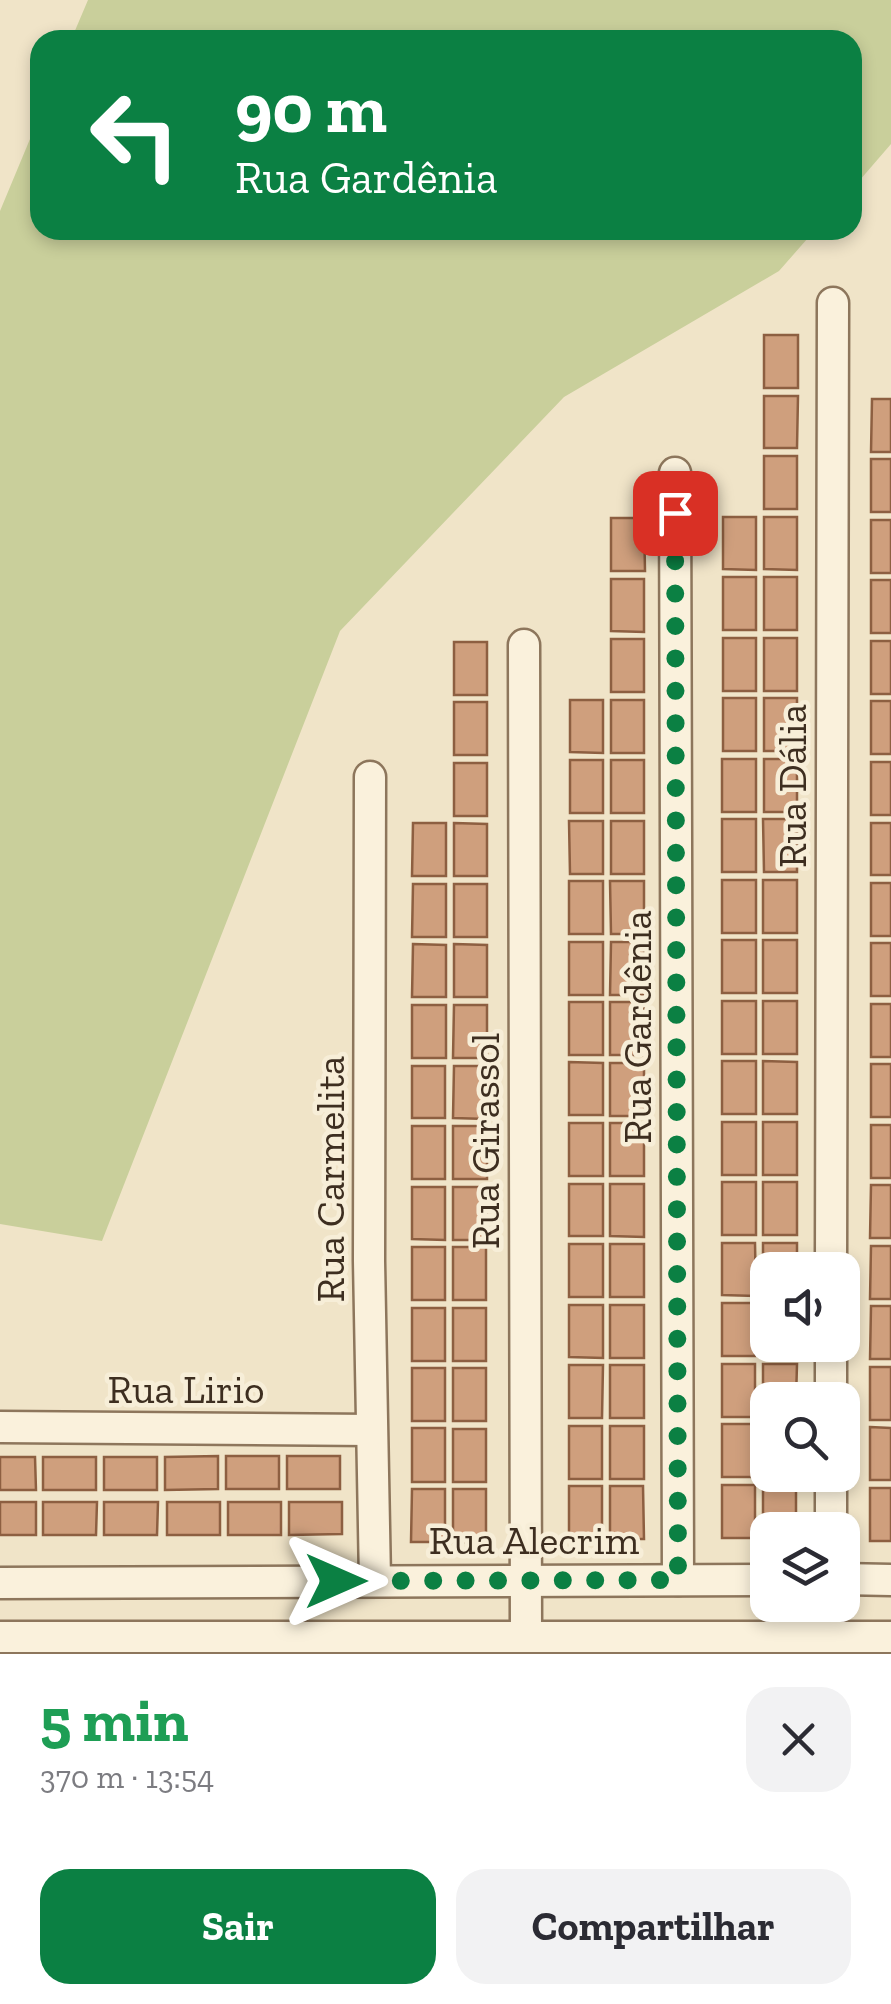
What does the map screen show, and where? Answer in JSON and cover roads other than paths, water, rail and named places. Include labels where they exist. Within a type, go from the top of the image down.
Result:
[{"type":"street","name":"Rua Dália","points":[[831,1252],[833,302]]},
{"type":"street","name":"Rua Gardênia","points":[[674,473],[678,1580]]},
{"type":"street","name":"Rua Girassol","points":[[524,644],[526,1637]]},
{"type":"street","name":"Rua Carmelita","points":[[370,778],[371,1430],[375,1580]]},
{"type":"street","name":"Rua Lirio","points":[[0,1427],[371,1430]]},
{"type":"street","points":[[860,1579],[891,1580]]},
{"type":"street","name":"Rua Alecrim","points":[[0,1582],[750,1580]]},
{"type":"street","points":[[214,1639],[216,1583]]},
{"type":"street","points":[[0,1637],[891,1637]]}]
